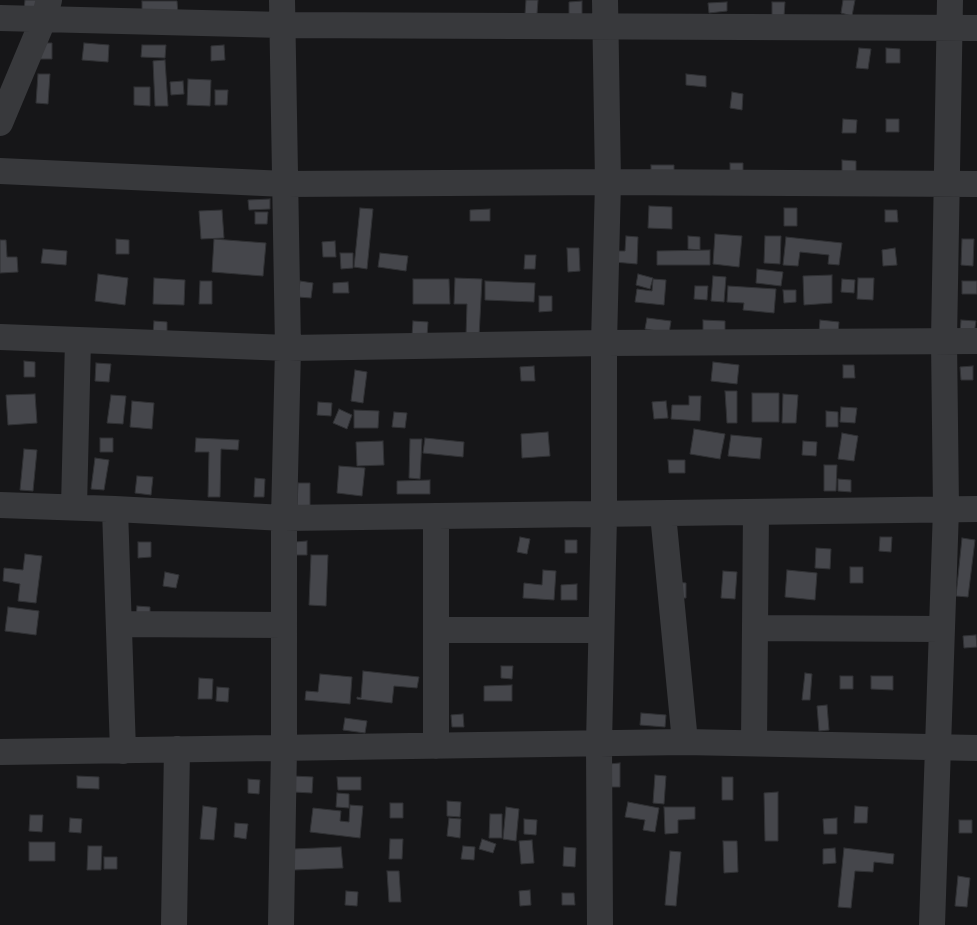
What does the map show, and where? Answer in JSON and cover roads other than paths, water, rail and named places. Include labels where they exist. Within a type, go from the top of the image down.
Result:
[{"type":"street","points":[[932,925],[946,509],[944,340],[950,0]]},
{"type":"street","points":[[0,18],[46,9],[606,13],[977,28]]},
{"type":"street","points":[[0,123],[46,9]]},
{"type":"street","points":[[281,925],[284,747],[284,518],[288,348],[283,12]]},
{"type":"street","points":[[600,925],[599,744],[608,182],[606,13]]},
{"type":"street","points":[[0,171],[285,184],[608,182],[977,184]]},
{"type":"street","points":[[0,337],[288,348],[604,343],[977,341]]},
{"type":"street","points":[[74,507],[78,340]]},
{"type":"street","points":[[0,505],[115,508],[284,518],[977,509]]},
{"type":"street","points":[[115,508],[123,751]]},
{"type":"street","points":[[754,743],[756,512]]},
{"type":"street","points":[[663,514],[686,742]]},
{"type":"street","points":[[436,516],[436,746]]},
{"type":"street","points":[[119,624],[284,625]]},
{"type":"street","points":[[755,628],[942,629]]},
{"type":"street","points":[[436,630],[601,630]]},
{"type":"street","points":[[0,752],[686,742],[977,748]]},
{"type":"street","points":[[174,925],[177,749]]}]
